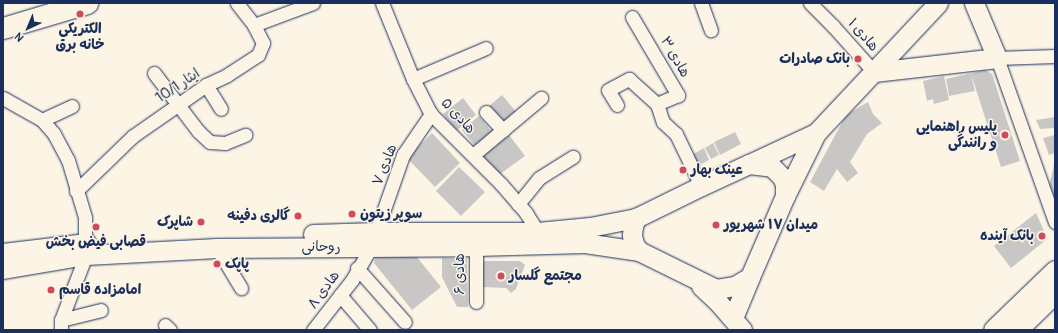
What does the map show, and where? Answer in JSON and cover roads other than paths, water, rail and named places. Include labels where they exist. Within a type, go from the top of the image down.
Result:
[{"type":"main road","points":[[3,28],[87,3]]},
{"type":"main road","points":[[735,325],[750,277],[784,196],[816,133],[938,3]]},
{"type":"main road","points":[[874,72],[996,58],[974,3]]},
{"type":"main road","points":[[750,277],[735,286],[716,289],[639,252],[634,244],[632,226],[636,218],[816,133]]},
{"type":"main road","points":[[749,164],[772,167],[782,177],[785,184],[784,196]]},
{"type":"main road","name":"روحانی","points":[[3,253],[374,239],[433,239],[590,227],[636,218]]},
{"type":"main road","name":"روحانی","points":[[3,269],[85,249],[217,248],[374,239]]},
{"type":"main road","name":"روحانی","points":[[433,239],[476,246],[585,243],[639,252]]},
{"type":"main road","points":[[994,330],[1055,271]]},
{"type":"main road","points":[[690,277],[718,302],[735,325]]},
{"type":"main road","points":[[1016,330],[1053,298]]},
{"type":"street","name":"ایثار 10/1","points":[[76,191],[133,136],[206,85],[227,75],[258,55],[263,43],[254,25],[237,3]]},
{"type":"street","points":[[254,25],[313,3]]},
{"type":"street","name":"هادی ۵","points":[[382,3],[413,79],[431,114],[473,155],[518,204],[538,232]]},
{"type":"street","points":[[701,3],[711,30]]},
{"type":"street","name":"هادی ۱","points":[[810,3],[833,26],[874,72]]},
{"type":"street","name":"هادی ۳","points":[[632,17],[678,94],[657,104]]},
{"type":"street","points":[[413,79],[486,48]]},
{"type":"street","points":[[1055,56],[996,58],[1055,222]]},
{"type":"street","points":[[154,73],[198,131],[210,142],[225,143],[245,135]]},
{"type":"street","points":[[617,105],[608,90],[629,79],[657,104],[663,122],[676,134],[701,186]]},
{"type":"street","points":[[206,85],[221,109]]},
{"type":"street","points":[[3,98],[7,102],[42,120],[54,134],[68,160],[85,217],[85,249],[61,325]]},
{"type":"street","points":[[473,155],[541,98]]},
{"type":"street","points":[[42,120],[72,106]]},
{"type":"street","points":[[486,112],[503,130]]},
{"type":"street","name":"هادی ۷","points":[[374,239],[403,155],[431,114]]},
{"type":"street","points":[[518,204],[539,178],[573,157]]},
{"type":"street","name":"هادی ۸","points":[[313,330],[352,280],[357,268],[374,239]]},
{"type":"street","name":"هادی ۶","points":[[476,246],[476,302]]},
{"type":"street","points":[[217,248],[241,288]]},
{"type":"street","points":[[357,268],[404,322]]},
{"type":"street","points":[[340,295],[370,330]]},
{"type":"street","points":[[61,325],[101,310]]},
{"type":"place","name":"الکتریکی خانه برق","points":[[80,14]]},
{"type":"place","name":"بانک صادرات","points":[[858,59]]},
{"type":"place","name":"پلیس راهنمایی و رانندگی","points":[[1005,135]]},
{"type":"place","name":"عینک بهار","points":[[683,170]]},
{"type":"place","name":"سوپر زیتون","points":[[352,214]]},
{"type":"place","name":"گالری دفینه","points":[[298,216]]},
{"type":"place","name":"شاپرک","points":[[201,222]]},
{"type":"place","name":"میدان ۱۷ شهریور","points":[[716,225]]},
{"type":"place","name":"قصابی فیض بخش","points":[[96,227]]},
{"type":"place","name":"بانک آینده","points":[[1042,236]]},
{"type":"place","name":"پاپک","points":[[217,264]]},
{"type":"place","name":"مجتمع گلسار","points":[[501,276]]},
{"type":"place","name":"امامزاده قاسم","points":[[51,290]]}]
